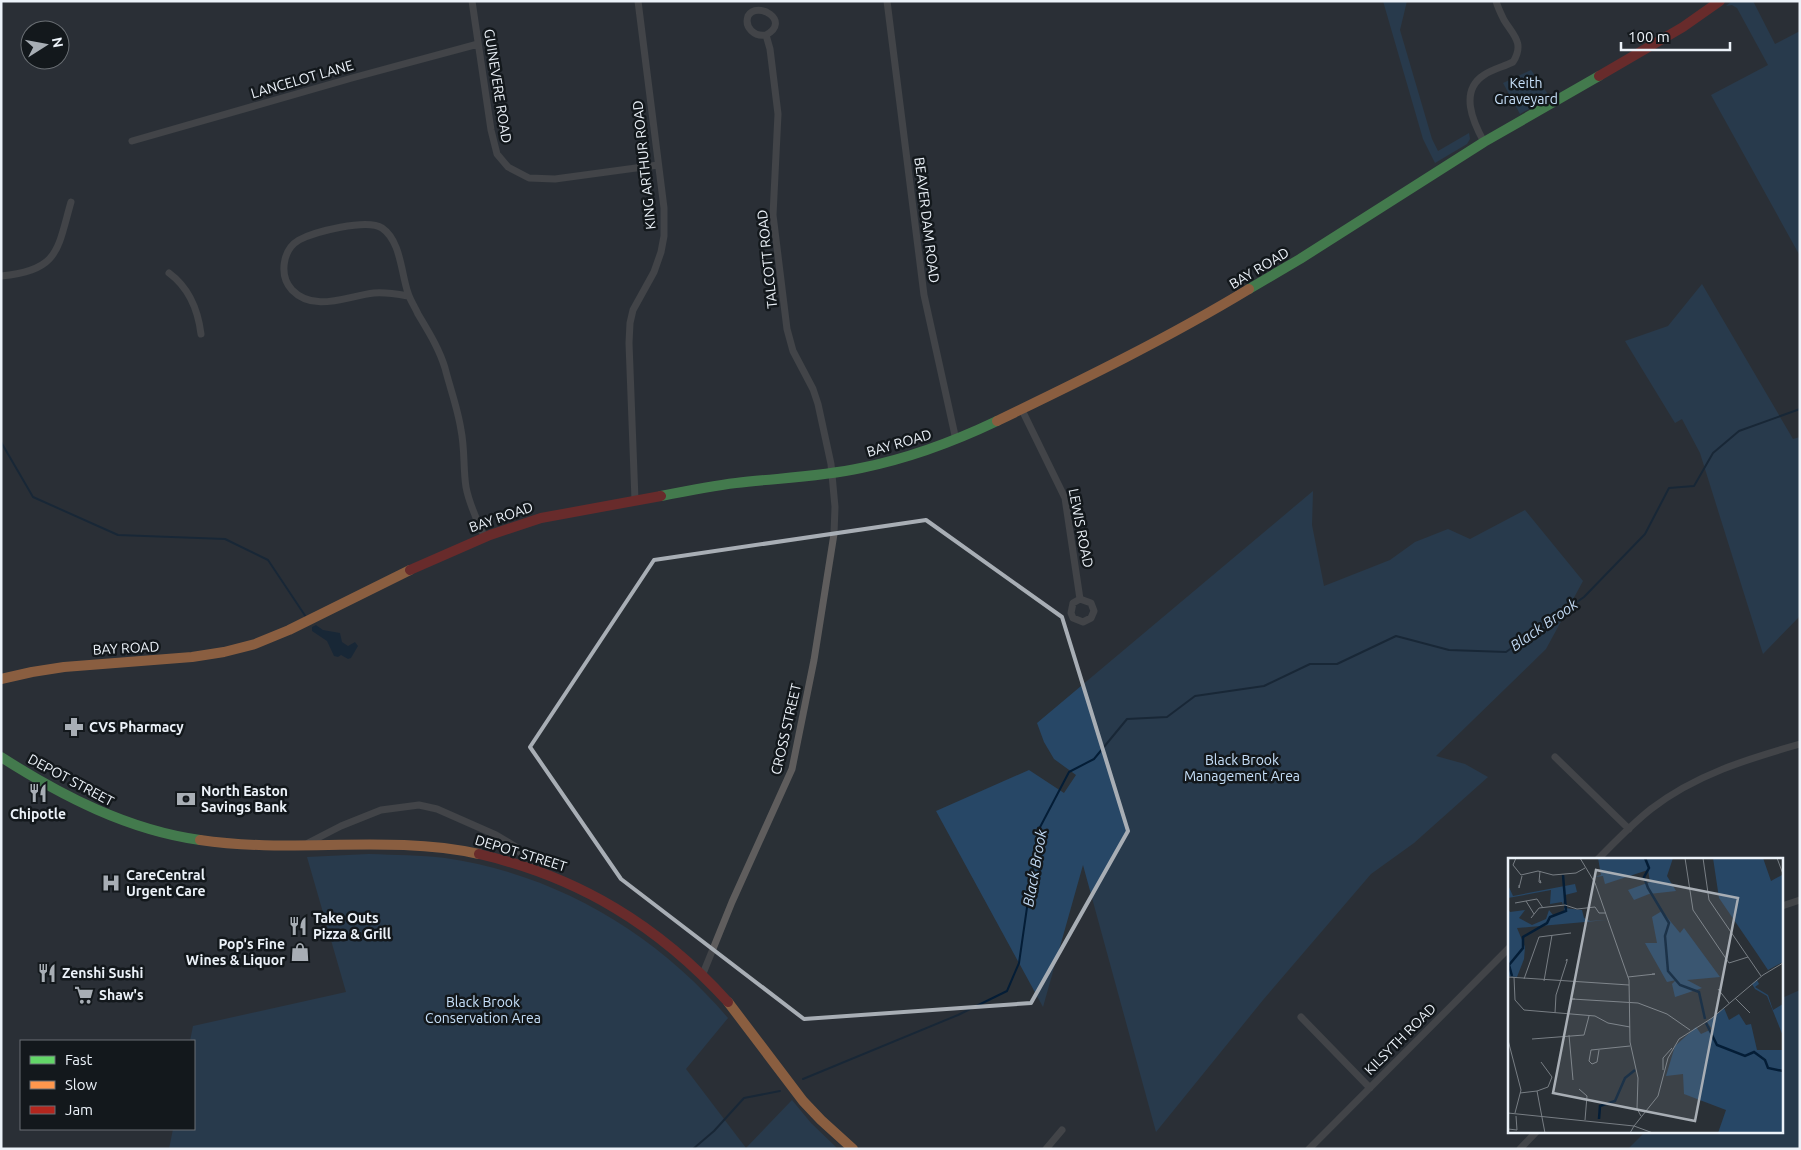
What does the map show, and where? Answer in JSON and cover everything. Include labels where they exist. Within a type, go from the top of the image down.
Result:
[{"type":"main road","name":"BAY ROAD","points":[[1,679],[69,666],[196,657],[245,647],[294,627],[484,536],[541,518],[722,485],[832,473],[874,465],[956,440],[1022,410],[1218,308],[1300,259],[1484,142],[1683,27],[1720,1]]},
{"type":"main road","name":"DEPOT STREET","points":[[1,757],[81,804],[137,825],[222,843],[305,845],[380,843],[432,845],[485,854],[533,869],[585,890],[627,915],[676,950],[738,1014],[805,1104],[853,1149]]},
{"type":"street","name":"GUINEVERE ROAD","points":[[472,1],[494,146],[500,158],[514,172],[529,178],[555,179],[658,165]]},
{"type":"street","name":"KING ARTHUR ROAD","points":[[635,500],[631,317],[657,266],[663,244],[664,208],[638,1]]},
{"type":"street","name":"BEAVER DAM ROAD","points":[[887,1],[924,295],[956,440]]},
{"type":"street","points":[[1484,142],[1472,114],[1470,97],[1473,87],[1482,76],[1513,62],[1518,49],[1515,34],[1504,20],[1496,1]]},
{"type":"street","name":"TALCOTT ROAD","points":[[758,8],[767,8],[775,19],[773,29],[766,35],[756,35],[748,25],[748,16],[758,8]]},
{"type":"street","name":"TALCOTT ROAD","points":[[766,35],[770,49],[778,119],[773,215],[787,329],[793,351],[816,396],[832,473]]},
{"type":"street","name":"LANCELOT LANE","points":[[132,141],[478,44]]},
{"type":"street","points":[[1,276],[32,271],[52,256],[58,246],[71,202]]},
{"type":"street","points":[[408,296],[377,293],[322,302],[310,301],[299,296],[290,288],[284,276],[284,263],[288,251],[296,242],[308,235],[370,223],[382,228],[390,236],[396,247],[408,296],[436,345],[444,365],[461,430],[466,488],[471,507],[484,536]]},
{"type":"street","points":[[169,273],[180,281],[190,298],[200,334]]},
{"type":"street","name":"LEWIS ROAD","points":[[1022,410],[1066,498],[1080,599]]},
{"type":"street","name":"CROSS STREET","points":[[702,976],[792,769],[809,687],[833,541],[835,507],[832,473]]},
{"type":"street","points":[[1599,858],[1640,817],[1668,796],[1693,782],[1735,764],[1800,744]]},
{"type":"street","points":[[1554,757],[1629,829]]},
{"type":"street","points":[[305,845],[324,834],[381,810],[420,805],[437,809],[496,835],[516,847],[533,869]]},
{"type":"street","points":[[1784,905],[1800,900]]},
{"type":"street","name":"KILSYTH ROAD","points":[[1308,1149],[1508,949]]},
{"type":"street","points":[[1301,1017],[1370,1088]]},
{"type":"street","points":[[1046,1149],[1062,1130]]},
{"type":"street","points":[[1520,1149],[1536,1132]]},
{"type":"highlighted area","points":[[926,520],[1062,617],[1128,831],[1031,1003],[804,1019],[621,879],[530,747],[654,560]]},
{"type":"green space","points":[[1383,1],[1407,1],[1400,30],[1432,139],[1438,151],[1469,133],[1470,139],[1467,144],[1435,163],[1423,139]]},
{"type":"green space","points":[[1732,1],[1753,1],[1775,44],[1800,31],[1800,256],[1711,95],[1768,65],[1737,8],[1732,5],[1726,6]]},
{"type":"green space","name":"Keith Graveyard","points":[[1531,70],[1550,97],[1520,114],[1503,83]]},
{"type":"green space","points":[[1702,284],[1793,439],[1800,437],[1800,616],[1763,654],[1700,453],[1682,419],[1675,423],[1625,341],[1668,326]]},
{"type":"green space","name":"Black Brook Management Area","points":[[1313,491],[1312,525],[1324,586],[1390,560],[1415,542],[1448,529],[1470,539],[1525,510],[1583,581],[1546,649],[1436,756],[1465,764],[1488,777],[1414,843],[1371,874],[1263,1000],[1156,1132],[1083,865],[1043,1007],[936,811],[1029,770],[1064,793],[1076,775],[1054,759],[1044,742],[1037,723]]},
{"type":"green space","name":"Black Brook Conservation Area","points":[[369,854],[445,858],[486,866],[526,878],[564,893],[601,912],[636,934],[669,959],[700,987],[728,1018],[686,1069],[746,1148],[792,1100],[811,1123],[838,1149],[169,1149],[173,1130],[195,1130],[195,1040],[190,1040],[193,1026],[346,992],[307,857]]},
{"type":"green space","points":[[1800,990],[1800,1149],[1628,1149],[1645,1132],[1784,1132],[1784,997]]},
{"type":"shaded area","points":[[316,625],[323,630],[340,633],[342,642],[348,646],[355,642],[358,646],[351,658],[348,659],[341,655],[338,657],[334,656],[327,641],[312,631],[312,627]]},
{"type":"waterway","name":"Black Brook","points":[[803,1079],[958,1015],[1007,991],[1019,963],[1038,831],[1069,772],[1094,759],[1127,719],[1167,717],[1195,696],[1264,686],[1310,664],[1337,664],[1396,636],[1449,650],[1506,652],[1584,597],[1645,534],[1669,488],[1694,486],[1713,453],[1739,431],[1800,409]]},
{"type":"waterway","points":[[1,442],[33,497],[118,535],[225,539],[268,560],[306,617]]},
{"type":"waterway","name":"Black Brook","points":[[693,1149],[714,1131],[744,1098],[780,1091]]},
{"type":"traffic: fast","points":[[1249,289],[1300,259],[1484,142],[1599,76]]},
{"type":"traffic: fast","points":[[661,496],[727,484],[830,473],[878,464],[930,449],[997,421]]},
{"type":"traffic: fast","points":[[1,757],[72,798],[121,820],[173,835],[200,840]]},
{"type":"traffic: slow","points":[[997,421],[1093,374],[1249,289]]},
{"type":"traffic: slow","points":[[1,679],[64,667],[192,657],[224,652],[255,644],[289,630],[410,570]]},
{"type":"traffic: slow","points":[[200,840],[270,845],[410,845],[479,854]]},
{"type":"traffic: slow","points":[[728,1002],[803,1101],[853,1149]]},
{"type":"traffic: jam","points":[[1599,76],[1683,27],[1720,1]]},
{"type":"traffic: jam","points":[[410,570],[490,535],[541,518],[661,496]]},
{"type":"traffic: jam","points":[[479,854],[550,876],[584,891],[615,908],[674,950],[728,1002]]},
{"type":"place","name":"CVS Pharmacy","points":[[74,727]]},
{"type":"place","name":"Chipotle","points":[[38,793]]},
{"type":"place","name":"North Easton Savings Bank","points":[[186,799]]},
{"type":"place","name":"CareCentral Urgent Care","points":[[111,883]]},
{"type":"place","name":"Take Outs Pizza & Grill","points":[[298,926]]},
{"type":"place","name":"Pop's Fine Wines & Liquor","points":[[300,952]]},
{"type":"place","name":"Zenshi Sushi","points":[[47,973]]},
{"type":"place","name":"Shaw's","points":[[84,995]]}]
